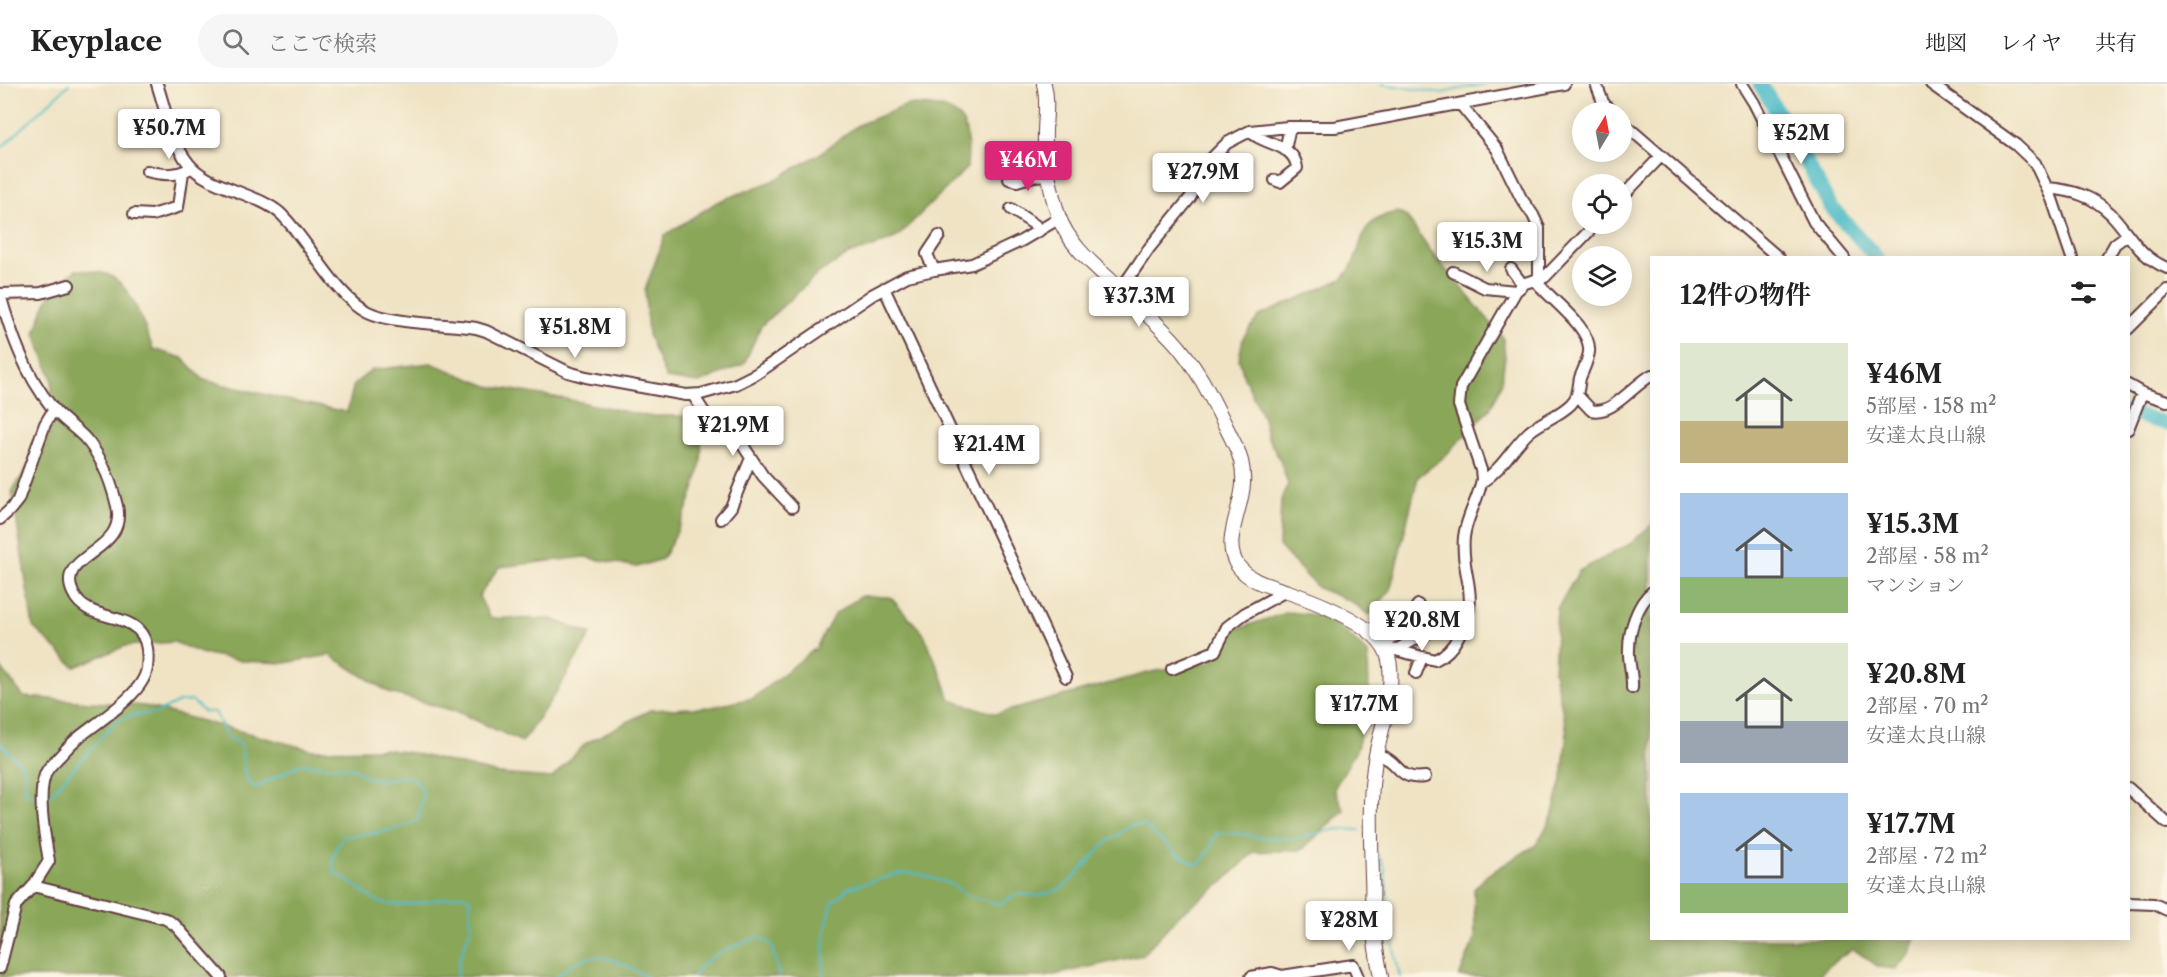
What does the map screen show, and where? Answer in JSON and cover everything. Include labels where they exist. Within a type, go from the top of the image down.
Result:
[{"type":"main road","points":[[1044,84],[1047,94],[1045,143],[1049,176],[1060,218],[1072,241],[1084,256],[1184,352],[1210,393],[1237,449],[1243,464],[1243,482],[1231,544],[1239,568],[1253,580],[1325,606],[1370,632],[1390,648],[1387,652],[1390,687],[1371,786],[1372,917],[1381,977]]},
{"type":"street","points":[[134,214],[152,215],[178,207],[188,170],[157,84]]},
{"type":"street","points":[[1120,290],[1138,262],[1190,198],[1212,158],[1227,143],[1250,131],[1290,127],[1335,127],[1564,84]]},
{"type":"street","points":[[1596,84],[1603,102]]},
{"type":"street","points":[[1742,84],[1754,103],[1814,222],[1842,256]]},
{"type":"street","points":[[1931,84],[2016,144],[2036,163],[2071,256]]},
{"type":"street","points":[[1461,105],[1497,149],[1521,198],[1533,215],[1540,234],[1537,280],[1543,291],[1576,323],[1589,346],[1577,395],[1564,411],[1528,433],[1493,475],[1482,482]]},
{"type":"street","points":[[147,120],[152,125],[155,137],[166,139],[174,136]]},
{"type":"street","points":[[1285,150],[1290,127]]},
{"type":"street","points":[[1250,131],[1253,135],[1285,150],[1296,162],[1297,168],[1280,182],[1275,180]]},
{"type":"street","points":[[1632,131],[1777,256]]},
{"type":"street","points":[[1632,186],[1661,156]]},
{"type":"street","points":[[147,171],[158,174],[188,170],[280,214],[345,294],[373,314],[385,318],[476,328],[568,372],[598,380],[693,395],[727,387],[756,374],[884,288],[907,276],[972,264],[1060,218]]},
{"type":"street","points":[[1010,178],[1017,181],[1034,176],[1049,176]]},
{"type":"street","points":[[2047,188],[2067,190],[2090,198],[2111,214],[2142,253],[2167,268]]},
{"type":"street","points":[[1011,209],[1035,225],[1039,231]]},
{"type":"street","points":[[1453,272],[1485,288],[1520,288],[1545,277],[1586,234]]},
{"type":"street","points":[[2108,256],[2115,244],[2127,235]]},
{"type":"street","points":[[934,270],[927,254],[939,236]]},
{"type":"street","points":[[1511,268],[1520,288]]},
{"type":"street","points":[[0,968],[16,904],[33,886],[49,861],[43,792],[47,769],[75,740],[134,692],[144,680],[147,670],[147,650],[144,638],[135,628],[124,620],[90,611],[78,603],[71,591],[69,577],[74,566],[109,538],[118,520],[117,507],[109,480],[94,449],[54,409],[33,381],[23,360],[0,294],[41,293],[69,285]]},
{"type":"street","points":[[884,288],[1066,677]]},
{"type":"street","points":[[1390,648],[1435,660],[1446,654],[1467,621],[1470,593],[1464,535],[1482,482],[1481,470],[1459,405],[1459,394],[1520,288]]},
{"type":"street","points":[[2130,327],[2167,290]]},
{"type":"street","points":[[1577,395],[1591,410],[1602,411],[1614,405],[1641,381],[1650,376]]},
{"type":"street","points":[[2130,387],[2140,398],[2167,401]]},
{"type":"street","points":[[693,395],[704,412],[742,444],[763,476],[792,507]]},
{"type":"street","points":[[2130,424],[2140,398]]},
{"type":"street","points":[[0,519],[18,500],[45,424],[54,409]]},
{"type":"street","points":[[721,519],[731,507],[751,458]]},
{"type":"street","points":[[1172,669],[1215,651],[1227,627],[1244,614],[1286,591]]},
{"type":"street","points":[[1632,688],[1629,648],[1632,631],[1638,611],[1650,594]]},
{"type":"street","points":[[1390,648],[1394,637],[1418,605]]},
{"type":"street","points":[[1390,648],[1434,629]]},
{"type":"street","points":[[1416,673],[1422,657]]},
{"type":"street","points":[[1376,755],[1389,759],[1403,775],[1416,778],[1425,777]]},
{"type":"street","points":[[2130,791],[2167,823]]},
{"type":"street","points":[[33,886],[165,919],[175,925],[221,977]]},
{"type":"street","points":[[2130,903],[2154,904],[2167,910]]},
{"type":"street","points":[[1251,977],[1282,976],[1353,965],[1358,977]]},
{"type":"green space","points":[[907,105],[939,107],[958,117],[964,125],[967,136],[967,168],[897,237],[868,249],[851,253],[820,272],[761,326],[744,364],[699,383],[666,378],[648,335],[645,290],[665,235],[717,202],[773,181],[818,155],[858,125]]},
{"type":"green space","points":[[1397,212],[1407,217],[1430,251],[1503,337],[1505,357],[1501,385],[1490,409],[1444,457],[1418,477],[1390,591],[1369,615],[1350,601],[1318,588],[1279,546],[1281,500],[1288,484],[1280,460],[1267,436],[1263,418],[1244,377],[1239,359],[1243,338],[1259,316],[1342,279],[1355,259],[1366,230],[1382,217]]},
{"type":"green space","points":[[76,270],[103,273],[117,280],[134,303],[153,349],[182,358],[204,380],[347,412],[354,384],[372,370],[431,363],[488,386],[647,416],[683,416],[699,436],[702,451],[690,500],[676,534],[662,559],[637,567],[585,557],[499,567],[479,596],[490,618],[551,619],[591,634],[555,694],[522,742],[458,712],[390,693],[330,655],[285,663],[243,661],[201,653],[174,642],[125,646],[75,667],[33,627],[12,491],[50,433],[52,379],[35,333],[55,285]]},
{"type":"green space","points":[[1650,526],[1650,940],[1916,940],[1910,953],[1896,969],[1879,967],[1853,949],[1821,973],[1820,977],[1459,977],[1475,938],[1474,889],[1487,875],[1536,845],[1552,817],[1562,779],[1567,732],[1554,672],[1557,609],[1579,571],[1630,544]]},
{"type":"green space","points":[[861,596],[890,597],[924,634],[950,700],[996,714],[1151,672],[1212,662],[1234,630],[1288,612],[1325,616],[1347,633],[1368,654],[1369,695],[1357,749],[1334,789],[1344,810],[1302,850],[1254,852],[1221,884],[1181,913],[1142,955],[1045,977],[0,977],[0,667],[24,697],[145,706],[312,750],[383,749],[412,753],[499,774],[552,778],[586,743],[650,710],[712,707],[753,698],[816,648],[834,615]]},
{"type":"waterway","points":[[0,149],[69,84]]},
{"type":"waterway","points":[[1381,84],[1442,93],[1484,84]]},
{"type":"waterway","points":[[1760,84],[1790,132],[1831,207],[1875,256]]},
{"type":"waterway","points":[[2130,413],[2167,423]]},
{"type":"waterway","points":[[50,795],[116,721],[135,715],[157,713],[179,702],[192,701],[204,712],[215,712],[227,737],[241,744],[244,771],[250,785],[256,787],[301,764],[354,768],[364,776],[380,780],[409,776],[418,783],[423,793],[418,820],[391,830],[343,837],[334,855],[335,874],[348,880],[373,899],[388,904],[421,903],[463,895],[470,899],[471,927],[459,961],[457,977]]},
{"type":"waterway","points":[[0,743],[24,767],[26,793],[35,795]]},
{"type":"waterway","points":[[823,977],[825,932],[832,903],[848,888],[901,873],[919,874],[951,884],[968,896],[999,904],[1018,894],[1038,896],[1061,889],[1104,845],[1131,825],[1144,825],[1175,853],[1198,865],[1206,856],[1217,833],[1292,839],[1337,829],[1360,830]]},
{"type":"waterway","points":[[1377,854],[1384,866],[1395,955],[1400,977]]},
{"type":"waterway","points":[[693,977],[698,969],[713,956],[759,937],[772,945],[779,977]]},
{"type":"waterway","points":[[556,977],[568,967],[590,957],[611,959],[647,977]]}]
